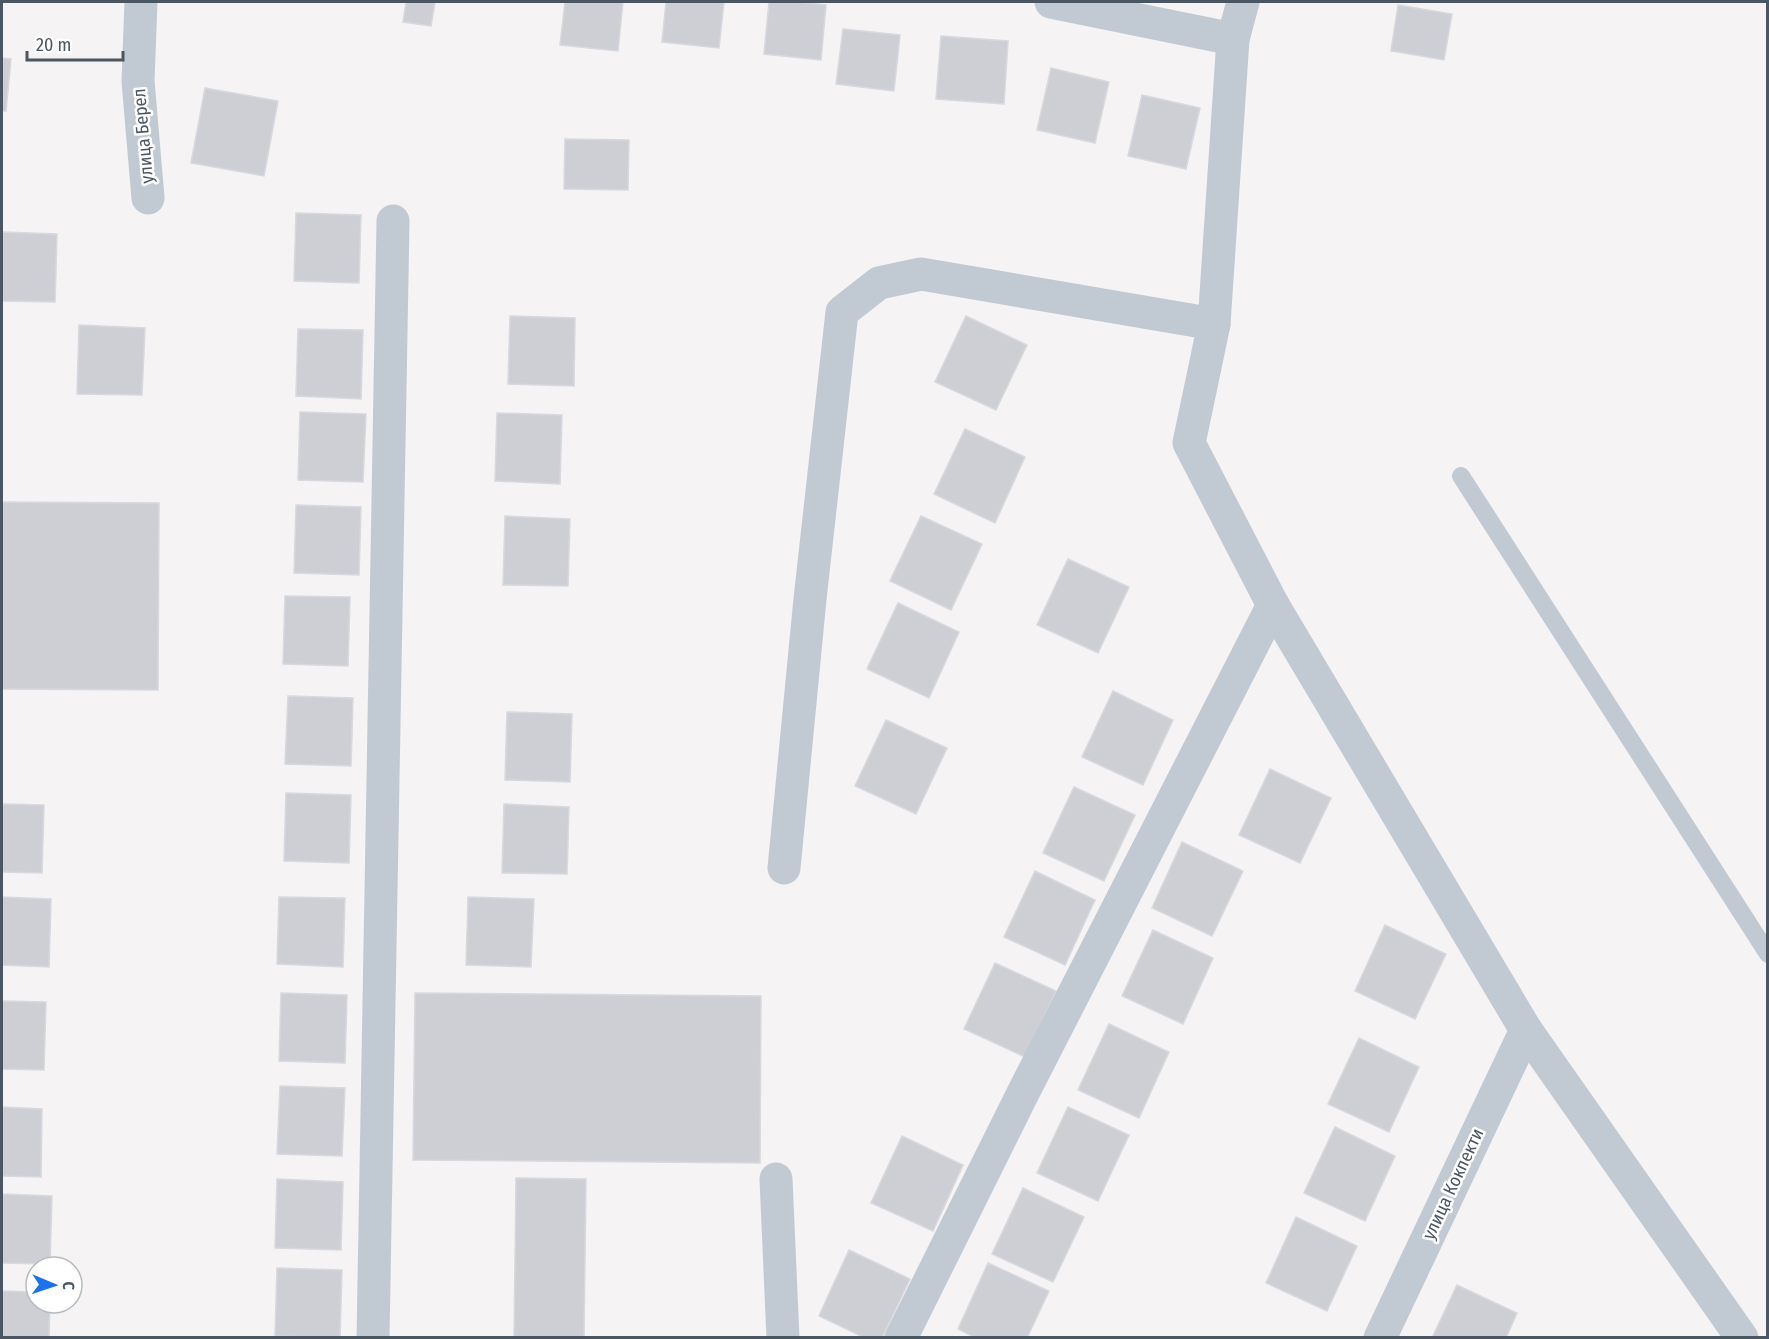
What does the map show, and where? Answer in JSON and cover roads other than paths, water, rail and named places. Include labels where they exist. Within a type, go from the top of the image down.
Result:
[{"type":"street","name":"улица Берел","points":[[141,2],[138,81],[148,198]]},
{"type":"street","points":[[1051,2],[1233,39]]},
{"type":"street","points":[[1243,2],[1233,39],[1214,324],[1189,443],[1273,605],[1526,1030],[1742,1338]]},
{"type":"street","points":[[373,1338],[393,221]]},
{"type":"street","points":[[784,868],[810,599],[842,312],[879,283],[921,274],[1214,324]]},
{"type":"street","points":[[901,1338],[1024,1091],[1273,605]]},
{"type":"street","name":"улица Кокпекти","points":[[1380,1338],[1526,1030]]},
{"type":"street","points":[[776,1179],[783,1338]]},
{"type":"lane","points":[[1461,476],[1767,954]]}]
